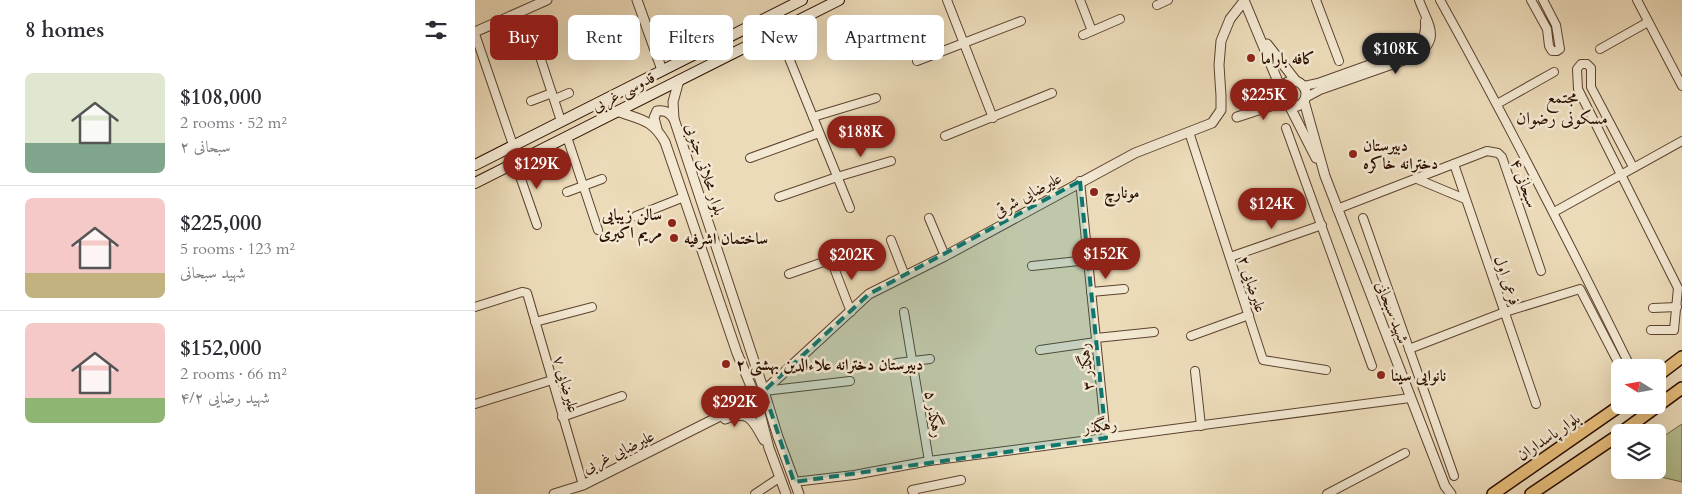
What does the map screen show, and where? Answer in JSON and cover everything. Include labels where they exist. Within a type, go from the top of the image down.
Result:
[{"type":"main road","name":"قدوسی غربی","points":[[475,165],[802,0]]},
{"type":"main road","name":"قدوسی غربی","points":[[809,15],[839,0]]},
{"type":"main road","name":"قدوسی غربی","points":[[475,183],[743,48]]},
{"type":"main road","points":[[1666,369],[1682,357]]},
{"type":"main road","points":[[1633,424],[1682,388]]},
{"type":"main road","name":"بلوار پاسداران","points":[[1493,494],[1611,413]]},
{"type":"main road","points":[[1607,416],[1613,424]]},
{"type":"main road","points":[[1531,494],[1611,440]]},
{"type":"street","points":[[513,145],[475,33],[547,0]]},
{"type":"street","points":[[637,0],[662,70]]},
{"type":"street","points":[[947,0],[993,118]]},
{"type":"street","points":[[1080,0],[1093,31]]},
{"type":"street","points":[[1157,5],[1168,0]]},
{"type":"street","points":[[1244,0],[1286,104]]},
{"type":"street","name":"علیرضایی شرقی","points":[[764,391],[869,294],[945,256],[1135,153],[1211,123],[1221,110],[1219,65],[1221,41],[1230,19],[1244,0]]},
{"type":"street","points":[[1316,0],[1339,61]]},
{"type":"street","points":[[1281,89],[1287,82],[1300,84],[1318,83],[1397,58],[1414,57],[1425,50],[1431,42],[1432,30],[1419,0]]},
{"type":"street","points":[[1440,0],[1554,212],[1627,359]]},
{"type":"street","points":[[1531,0],[1547,29],[1549,46],[1552,51],[1557,51],[1560,49],[1556,25],[1543,0]]},
{"type":"street","points":[[1637,0],[1682,86]]},
{"type":"street","points":[[1083,35],[1120,19]]},
{"type":"street","points":[[917,61],[1021,21]]},
{"type":"street","points":[[1600,49],[1648,22]]},
{"type":"street","points":[[1260,36],[1306,90],[1305,100]]},
{"type":"street","points":[[1237,117],[1286,104],[1298,106],[1320,90],[1397,58]]},
{"type":"street","points":[[541,60],[561,121]]},
{"type":"street","points":[[790,60],[850,208]]},
{"type":"street","points":[[1633,167],[1591,87],[1591,68],[1587,64],[1581,64],[1577,69],[1578,89],[1678,288],[1674,330],[1651,330]]},
{"type":"street","points":[[1497,104],[1554,72]]},
{"type":"street","name":"بلوار محلاتی جنوبی","points":[[679,80],[673,102],[673,119],[778,437],[799,494]]},
{"type":"street","points":[[531,101],[569,93]]},
{"type":"street","points":[[945,136],[1052,93]]},
{"type":"street","points":[[813,117],[876,98]]},
{"type":"street","name":"شهید سبحانی","points":[[1305,100],[1325,176],[1337,209],[1444,490],[1451,494]]},
{"type":"street","name":"شهید سبحانی","points":[[1286,104],[1325,176]]},
{"type":"street","points":[[657,129],[654,118],[657,111],[663,110],[668,112],[673,119]]},
{"type":"street","points":[[617,111],[647,122],[657,129]]},
{"type":"street","points":[[1286,128],[1323,225],[1372,366]]},
{"type":"street","name":"بلوار محلاتی جنوبی","points":[[657,129],[665,142],[737,353],[756,398],[779,478],[787,494]]},
{"type":"street","name":"۲ علیرضایی","points":[[1189,132],[1263,360],[1326,370]]},
{"type":"street","points":[[750,158],[819,133]]},
{"type":"street","points":[[567,136],[598,230]]},
{"type":"street","points":[[1554,212],[1682,141]]},
{"type":"street","name":"سبحانی ۴","points":[[1337,209],[1487,151],[1498,153],[1502,157],[1541,271]]},
{"type":"street","points":[[779,197],[891,161]]},
{"type":"street","points":[[515,162],[537,225]]},
{"type":"street","name":"فرعی اول","points":[[1453,164],[1536,404]]},
{"type":"street","points":[[567,192],[602,178]]},
{"type":"street","points":[[1417,179],[1465,199]]},
{"type":"street","name":"۳ رهگذر","points":[[1081,181],[1106,438]]},
{"type":"street","points":[[636,216],[684,197]]},
{"type":"street","points":[[929,218],[945,256]]},
{"type":"street","points":[[1363,218],[1454,476]]},
{"type":"street","points":[[1230,257],[1323,225]]},
{"type":"street","points":[[891,240],[905,276]]},
{"type":"street","points":[[789,274],[849,253]]},
{"type":"street","points":[[831,260],[851,312]]},
{"type":"street","points":[[1032,266],[1088,260]]},
{"type":"street","points":[[1091,292],[1124,289]]},
{"type":"street","points":[[1409,349],[1505,312],[1580,289],[1616,359]]},
{"type":"street","name":"۷ علیرضایی","points":[[475,307],[525,292],[527,294],[583,485]]},
{"type":"street","points":[[535,322],[592,307]]},
{"type":"street","points":[[1653,308],[1677,307]]},
{"type":"street","name":"۵ رهگذر","points":[[904,312],[929,461]]},
{"type":"street","points":[[1191,336],[1249,315]]},
{"type":"street","points":[[1040,350],[1154,332]]},
{"type":"street","points":[[897,363],[930,358]]},
{"type":"street","points":[[1195,371],[1201,426]]},
{"type":"street","points":[[475,404],[552,380]]},
{"type":"street","points":[[764,391],[850,381]]},
{"type":"street","points":[[562,417],[622,396]]},
{"type":"street","name":"علیرضایی غربی","points":[[553,494],[583,485],[756,398]]},
{"type":"street","name":"رهگذر","points":[[794,482],[854,475],[929,461],[1410,398]]},
{"type":"street","name":"علیرضایی غربی","points":[[694,430],[737,415],[747,416],[752,420],[769,448]]},
{"type":"street","points":[[1327,494],[1405,453]]},
{"type":"street","points":[[755,494],[779,478]]},
{"type":"street","points":[[913,494],[911,490],[961,480]]},
{"type":"highlighted area","points":[[1080,181],[1106,438],[794,482],[764,391],[869,294]]},
{"type":"green space","points":[[1682,424],[1682,482],[1666,478],[1666,435]]},
{"type":"place","name":"کافه باراما","points":[[1251,58]]},
{"type":"place","name":"دبیرستان دخترانه خاکره","points":[[1353,154]]},
{"type":"place","name":"مونارچ","points":[[1094,192]]},
{"type":"place","name":"سالن زیبایی مریم اکبری","points":[[672,223]]},
{"type":"place","name":"ساختمان اشرفیه","points":[[674,238]]},
{"type":"place","name":"دبیرستان دخترانه علاءالدین بهشتی ۲","points":[[726,364]]},
{"type":"place","name":"نانوایی سینا","points":[[1381,375]]},
{"type":"district","name":"مجتمع مسکونی رضوان","points":[[1562,107]]}]
